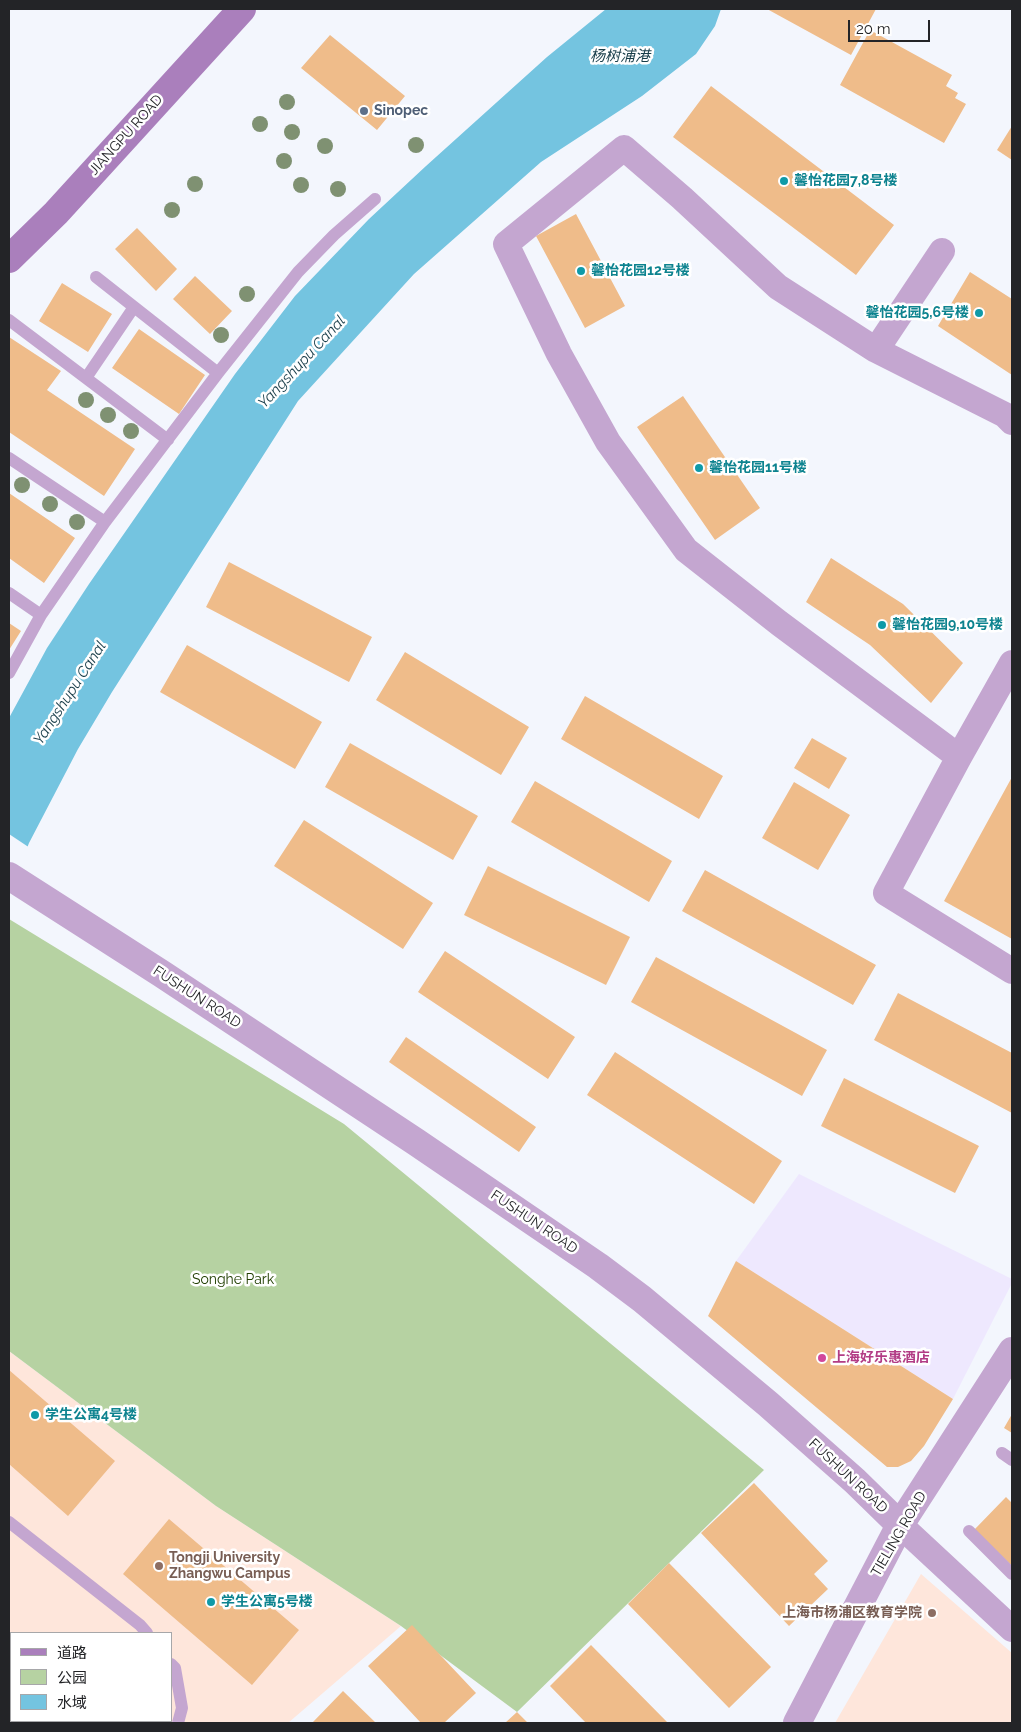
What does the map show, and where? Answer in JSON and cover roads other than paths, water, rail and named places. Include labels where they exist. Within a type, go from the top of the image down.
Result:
[{"type":"main road","name":"JIANGPU ROAD","points":[[9,259],[56,213],[242,9]]},
{"type":"street","points":[[959,757],[779,623],[686,550],[608,442],[559,354],[506,244],[624,148],[682,198],[778,287],[876,350],[1005,416],[1012,422]]},
{"type":"street","points":[[876,350],[942,251]]},
{"type":"street","points":[[1012,663],[886,893],[1012,971]]},
{"type":"street","name":"FUSHUN ROAD","points":[[14,879],[424,1147],[598,1266],[642,1299],[768,1404],[855,1481],[1012,1628]]},
{"type":"street","name":"TIELING ROAD","points":[[797,1723],[900,1525],[1012,1351]]},
{"type":"lane","points":[[9,673],[41,615],[106,522],[218,373],[298,272],[334,235],[375,199]]},
{"type":"lane","points":[[96,277],[218,373]]},
{"type":"lane","points":[[86,378],[134,307]]},
{"type":"lane","points":[[9,320],[168,440]]},
{"type":"lane","points":[[9,458],[106,522]]},
{"type":"lane","points":[[9,593],[41,615]]},
{"type":"lane","points":[[9,1522],[140,1624],[146,1632]]},
{"type":"lane","points":[[969,1531],[1012,1574]]},
{"type":"lane","points":[[172,1665],[175,1668],[182,1708],[178,1723]]},
{"type":"water","name":"杨树浦港","points":[[606,9],[721,9],[715,26],[696,54],[642,96],[541,162],[414,274],[298,401],[112,692],[78,749],[29,843],[9,894],[9,718],[47,648],[89,584],[235,374],[295,296],[369,219],[426,166],[547,57]]},
{"type":"place","name":"Sinopec","points":[[364,111]]},
{"type":"place","name":"馨怡花园7,8号楼","points":[[784,181]]},
{"type":"place","name":"馨怡花园12号楼","points":[[581,271]]},
{"type":"place","name":"馨怡花园5,6号楼","points":[[979,313]]},
{"type":"place","name":"馨怡花园11号楼","points":[[699,468]]},
{"type":"place","name":"馨怡花园9,10号楼","points":[[882,625]]},
{"type":"place","name":"上海好乐惠酒店","points":[[822,1358]]},
{"type":"place","name":"学生公寓4号楼","points":[[35,1415]]},
{"type":"place","name":"Tongji University Zhangwu Campus","points":[[159,1566]]},
{"type":"place","name":"学生公寓5号楼","points":[[211,1602]]},
{"type":"place","name":"上海市杨浦区教育学院","points":[[932,1613]]},
{"type":"water label","name":"Yangshupu Canal","points":[[302,362]]},
{"type":"water label","name":"Yangshupu Canal","points":[[70,693]]},
{"type":"park label","name":"Songhe Park","points":[[233,1280]]}]
